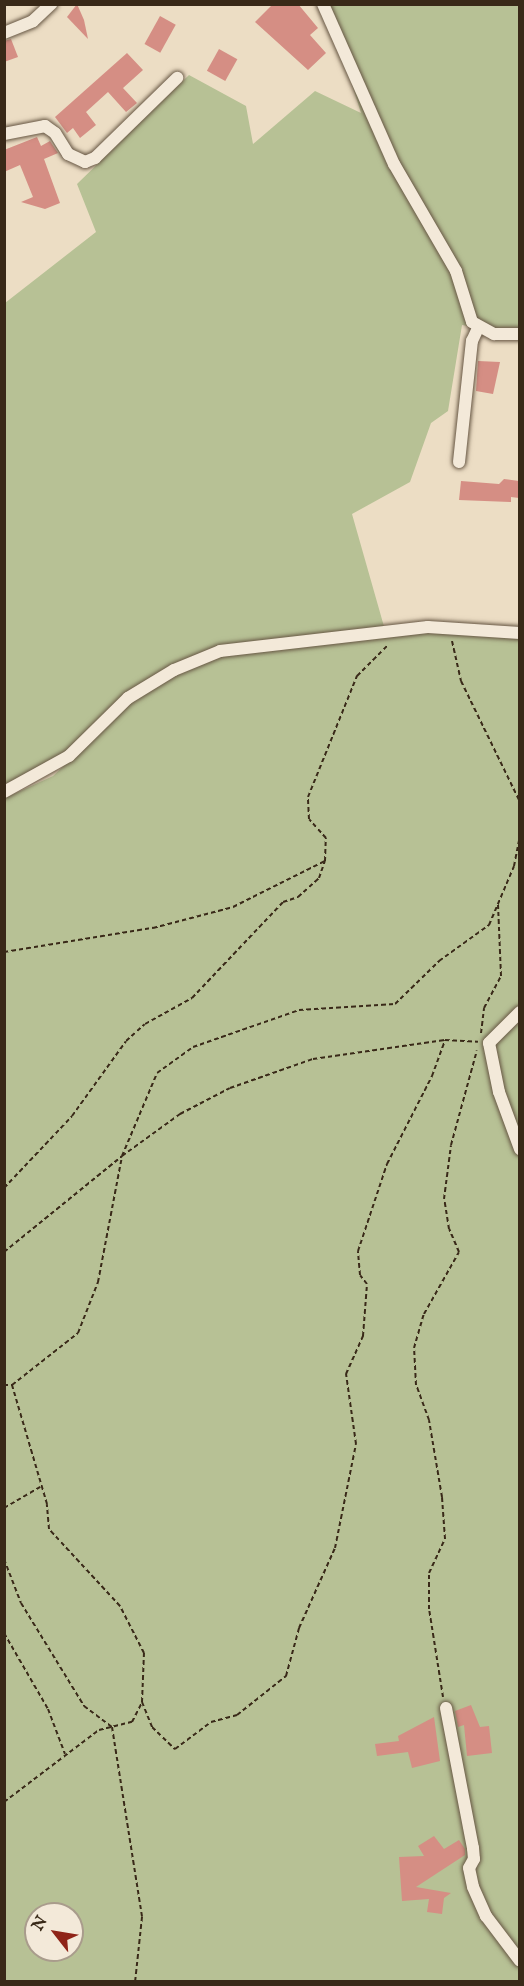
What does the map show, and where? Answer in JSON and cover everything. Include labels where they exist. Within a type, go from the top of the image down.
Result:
[{"type":"street","points":[[4,33],[33,21],[51,4]]},
{"type":"street","points":[[322,4],[337,45],[394,164],[456,272],[469,315],[478,328],[494,334],[519,334]]},
{"type":"street","points":[[4,134],[45,126],[55,132],[68,154],[85,162],[95,158],[177,78]]},
{"type":"street","points":[[459,462],[472,340],[478,328]]},
{"type":"street","points":[[4,792],[69,756],[128,698],[174,670],[220,651],[389,629],[519,633]]},
{"type":"street","points":[[519,1012],[489,1043],[499,1092],[519,1149]]},
{"type":"street","points":[[446,1708],[473,1848],[474,1859],[469,1869],[473,1887],[486,1916],[519,1961]]},
{"type":"path","points":[[450,630],[461,681],[519,802]]},
{"type":"path","points":[[4,1188],[72,1116],[126,1041],[145,1024],[192,998],[283,902],[298,897],[319,878],[326,861],[326,838],[309,819],[308,797],[357,676],[394,641]]},
{"type":"path","points":[[4,1385],[12,1385],[78,1333],[98,1282],[122,1156],[134,1118],[157,1074],[193,1047],[299,1010],[395,1004],[439,961],[489,925],[518,854],[519,836]]},
{"type":"path","points":[[4,952],[153,928],[233,907],[326,861]]},
{"type":"path","points":[[446,1708],[429,1609],[429,1573],[445,1539],[442,1497],[429,1420],[416,1385],[414,1348],[424,1314],[459,1252],[444,1199],[451,1145],[479,1042],[484,1008],[501,976],[498,903]]},
{"type":"path","points":[[4,1252],[122,1156],[180,1114],[230,1088],[313,1059],[445,1040],[479,1042]]},
{"type":"path","points":[[12,1385],[40,1486],[49,1529],[120,1606],[144,1653],[142,1702],[152,1727],[175,1749],[211,1722],[237,1715],[286,1676],[299,1628],[335,1548],[356,1444],[346,1374],[363,1336],[366,1284],[360,1275],[358,1251],[390,1155],[432,1076],[445,1040]]},
{"type":"path","points":[[4,1508],[40,1486]]},
{"type":"path","points":[[4,1559],[21,1603],[84,1706],[112,1727],[142,1917],[135,1982]]},
{"type":"path","points":[[4,1633],[48,1709],[64,1754]]},
{"type":"path","points":[[4,1802],[64,1754],[99,1730],[132,1722],[142,1702]]},
{"type":"green space","points":[[327,5],[519,5],[519,334],[462,325],[448,411],[431,423],[410,482],[352,514],[385,630],[519,633],[519,1981],[5,1981],[5,798],[53,776],[120,713],[41,770],[5,784],[5,303],[96,232],[77,184],[189,75],[246,106],[253,144],[315,91],[361,113]]},
{"type":"building","points":[[77,4],[84,20],[88,39],[67,17]]},
{"type":"building","points":[[273,4],[298,4],[318,28],[310,35],[326,53],[308,70],[255,22]]},
{"type":"building","points":[[160,16],[176,25],[160,53],[144,44]]},
{"type":"building","points":[[11,39],[18,57],[4,62],[4,41]]},
{"type":"building","points":[[219,49],[237,59],[225,81],[207,71]]},
{"type":"building","points":[[127,53],[143,70],[123,88],[137,103],[126,112],[108,92],[86,112],[96,125],[80,138],[73,128],[67,133],[55,117]]},
{"type":"building","points":[[37,137],[41,146],[50,141],[58,153],[44,159],[60,203],[45,209],[21,202],[33,197],[20,165],[4,172],[4,150]]},
{"type":"building","points":[[478,361],[500,362],[493,394],[476,391]]},
{"type":"building","points":[[504,479],[519,481],[519,498],[511,497],[511,502],[459,500],[461,481],[499,484]]},
{"type":"building","points":[[471,1705],[480,1727],[489,1726],[492,1753],[467,1756],[464,1725],[458,1727],[455,1711]]},
{"type":"building","points":[[434,1717],[440,1761],[412,1768],[408,1752],[377,1756],[375,1744],[399,1741],[398,1736]]},
{"type":"building","points":[[434,1836],[444,1849],[459,1840],[465,1849],[465,1855],[416,1887],[451,1893],[444,1898],[442,1914],[427,1912],[429,1899],[402,1901],[399,1857],[424,1856],[418,1846]]}]
